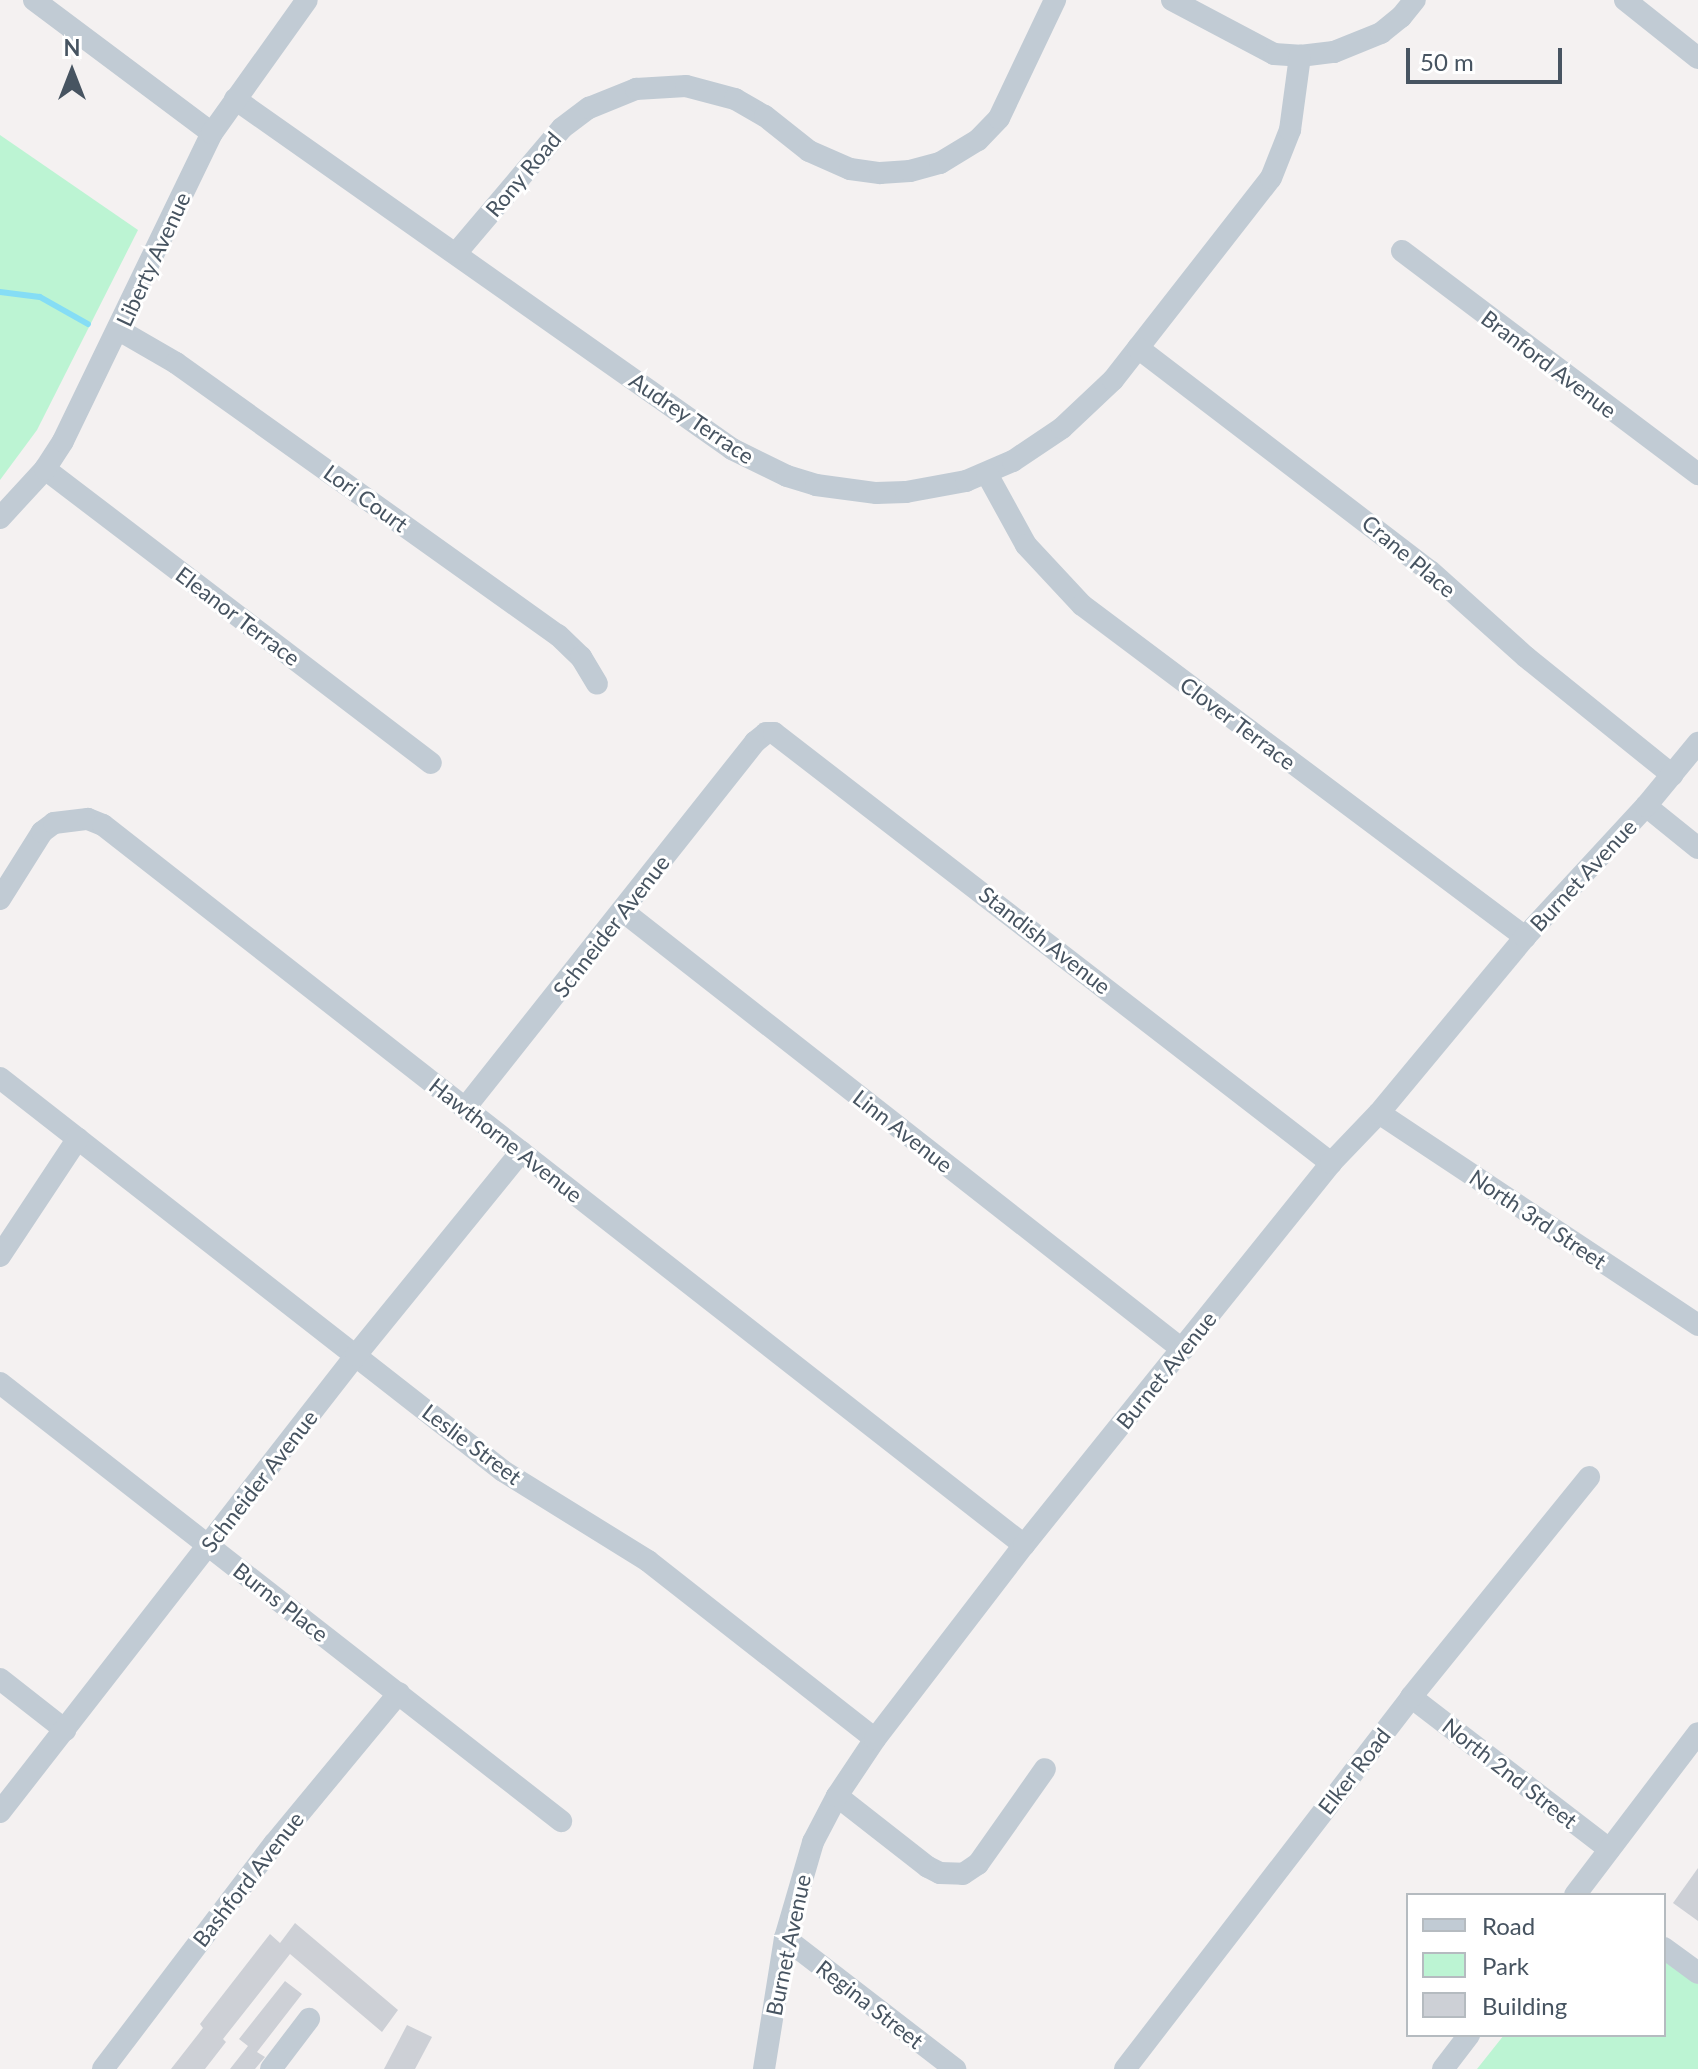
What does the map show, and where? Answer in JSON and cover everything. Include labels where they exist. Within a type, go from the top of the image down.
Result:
[{"type":"street","points":[[34,0],[212,133]]},
{"type":"street","name":"Liberty Avenue","points":[[0,518],[45,469],[82,407],[212,133],[307,0]]},
{"type":"street","name":"Rony Road","points":[[457,252],[562,128],[589,108],[636,89],[686,86],[735,99],[765,116],[809,151],[850,169],[895,172],[940,163],[978,140],[1010,103],[1055,0]]},
{"type":"street","points":[[1172,0],[1274,54],[1300,56],[1334,52],[1381,33],[1401,17],[1415,0]]},
{"type":"street","points":[[1625,0],[1697,54]]},
{"type":"street","name":"Audrey Terrace","points":[[235,99],[457,252],[732,449],[787,476],[846,490],[876,493],[936,488],[987,474],[1036,448],[1113,380],[1271,178],[1290,130],[1300,56]]},
{"type":"street","name":"Branford Avenue","points":[[1402,251],[1698,474]]},
{"type":"street","name":"Lori Court","points":[[119,330],[176,363],[558,635],[581,657],[597,684]]},
{"type":"street","name":"Crane Place","points":[[1138,348],[1407,552],[1526,657],[1672,775]]},
{"type":"street","name":"Eleanor Terrace","points":[[45,469],[431,763]]},
{"type":"street","name":"Clover Terrace","points":[[987,474],[1026,545],[1082,605],[1525,937]]},
{"type":"street","name":"Standish Avenue","points":[[755,742],[766,733],[774,733],[816,762],[1331,1163]]},
{"type":"street","name":"Schneider Avenue","points":[[465,1108],[624,912],[755,742]]},
{"type":"street","name":"Burnet Avenue","points":[[764,2069],[785,1938],[813,1842],[837,1796],[875,1739],[1024,1545],[1331,1163],[1379,1113],[1525,937],[1646,806],[1698,743]]},
{"type":"street","points":[[1646,806],[1698,848]]},
{"type":"street","name":"Hawthorne Avenue","points":[[0,899],[42,832],[54,823],[88,819],[103,825],[1024,1545]]},
{"type":"street","name":"Linn Avenue","points":[[624,912],[1183,1350]]},
{"type":"street","points":[[0,1078],[78,1138],[0,1256]]},
{"type":"street","name":"North 3rd Street","points":[[1379,1113],[1698,1325]]},
{"type":"street","name":"Leslie Street","points":[[78,1138],[503,1471],[648,1561],[875,1739]]},
{"type":"street","name":"Schneider Avenue","points":[[0,1812],[356,1355],[521,1152]]},
{"type":"street","name":"Burns Place","points":[[0,1383],[561,1821]]},
{"type":"street","name":"Elker Road","points":[[1131,2067],[1411,1697],[1589,1477]]},
{"type":"street","points":[[0,1679],[65,1730]]},
{"type":"street","name":"Bashford Avenue","points":[[103,2069],[274,1844],[399,1693]]},
{"type":"street","name":"North 2nd Street","points":[[1411,1697],[1609,1849]]},
{"type":"street","points":[[1582,1893],[1609,1849],[1698,1733]]},
{"type":"street","points":[[837,1796],[928,1867],[940,1873],[963,1874],[978,1864],[1045,1769]]},
{"type":"street","name":"Regina Street","points":[[785,1938],[955,2069]]},
{"type":"street","points":[[1666,1949],[1698,1973]]},
{"type":"street","points":[[271,2069],[309,2019]]},
{"type":"street","points":[[1443,2069],[1467,2037]]},
{"type":"green space","points":[[0,135],[138,230],[37,430],[0,480]]},
{"type":"green space","points":[[1666,1962],[1698,1984],[1698,2069],[1477,2069],[1502,2037],[1666,2037]]},
{"type":"building","points":[[1698,1868],[1698,1921],[1673,1903]]},
{"type":"building","points":[[295,1923],[398,2010],[382,2032],[290,1954],[223,2039],[226,2042],[205,2069],[171,2069],[203,2028],[200,2024],[270,1934],[280,1943]]},
{"type":"building","points":[[285,1981],[302,1994],[257,2052],[265,2057],[255,2069],[230,2069],[248,2046],[239,2039]]},
{"type":"building","points":[[407,2025],[432,2037],[415,2069],[384,2069]]},
{"type":"waterway","points":[[0,292],[40,297],[88,324]]}]
